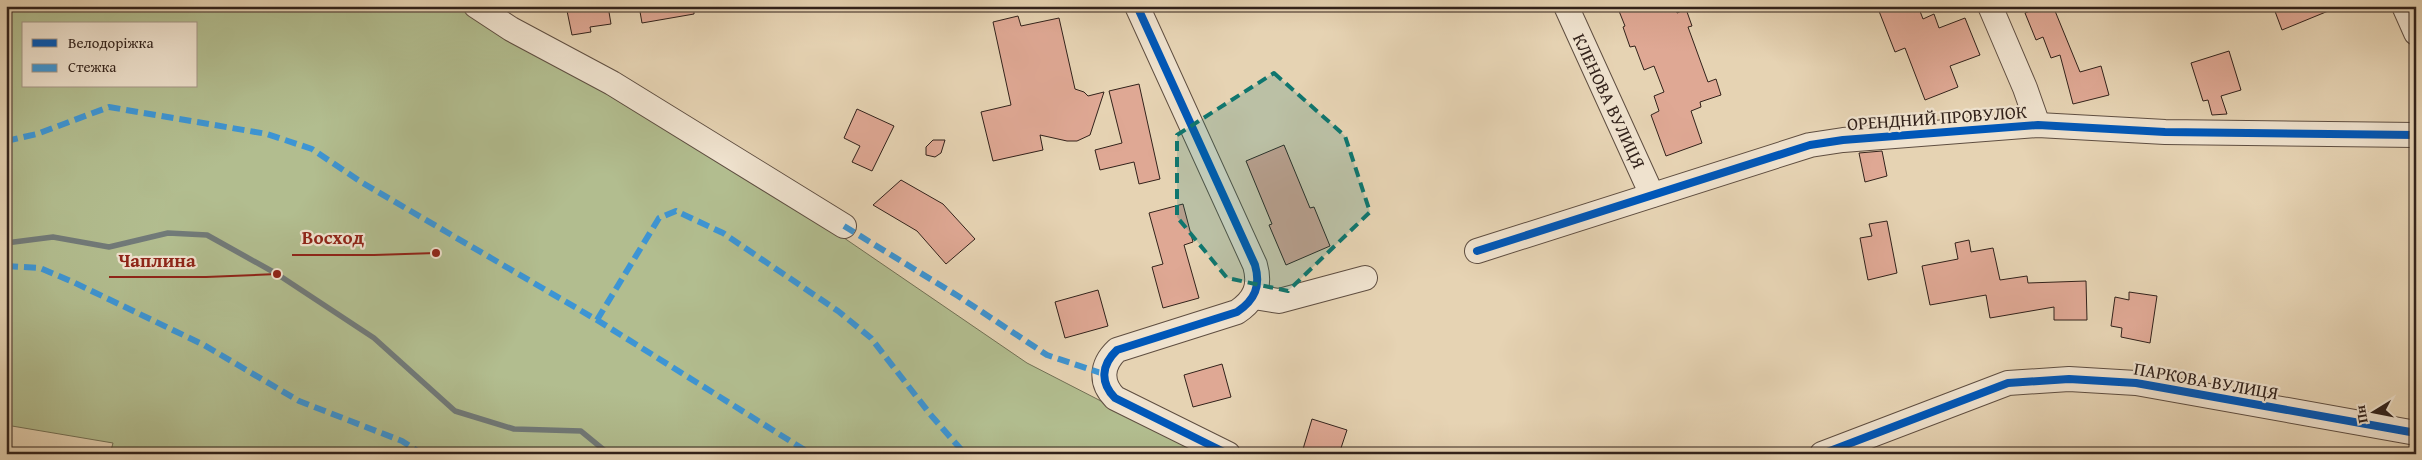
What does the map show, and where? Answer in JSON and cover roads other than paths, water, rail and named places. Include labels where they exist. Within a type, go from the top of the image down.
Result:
[{"type":"street","points":[[476,6],[512,29],[612,82],[844,226]]},
{"type":"street","points":[[1137,6],[1255,265],[1258,287],[1254,297],[1247,306],[1237,312],[1116,350],[1105,365],[1105,383],[1115,398],[1228,454]]},
{"type":"street","name":"КЛЕНОВА ВУЛИЦЯ","points":[[1566,6],[1652,195]]},
{"type":"street","points":[[1990,6],[2025,88],[2038,125]]},
{"type":"street","points":[[2404,6],[2416,33]]},
{"type":"street","name":"ОРЕНДНИЙ ПРОВУЛОК","points":[[1477,251],[1810,145],[1843,140],[2038,125],[2164,132],[2416,135]]},
{"type":"street","points":[[1254,297],[1279,301],[1365,278]]},
{"type":"street","name":"ПАРКОВА ВУЛИЦЯ","points":[[1822,454],[2008,383],[2069,379],[2136,383],[2416,433]]},
{"type":"waterway","points":[[6,243],[53,237],[109,247],[168,233],[207,235],[277,274],[374,338],[455,411],[514,429],[581,431],[609,454]]},
{"type":"place","name":"Восход","points":[[436,253]]},
{"type":"place","name":"Чаплина","points":[[277,274]]}]
